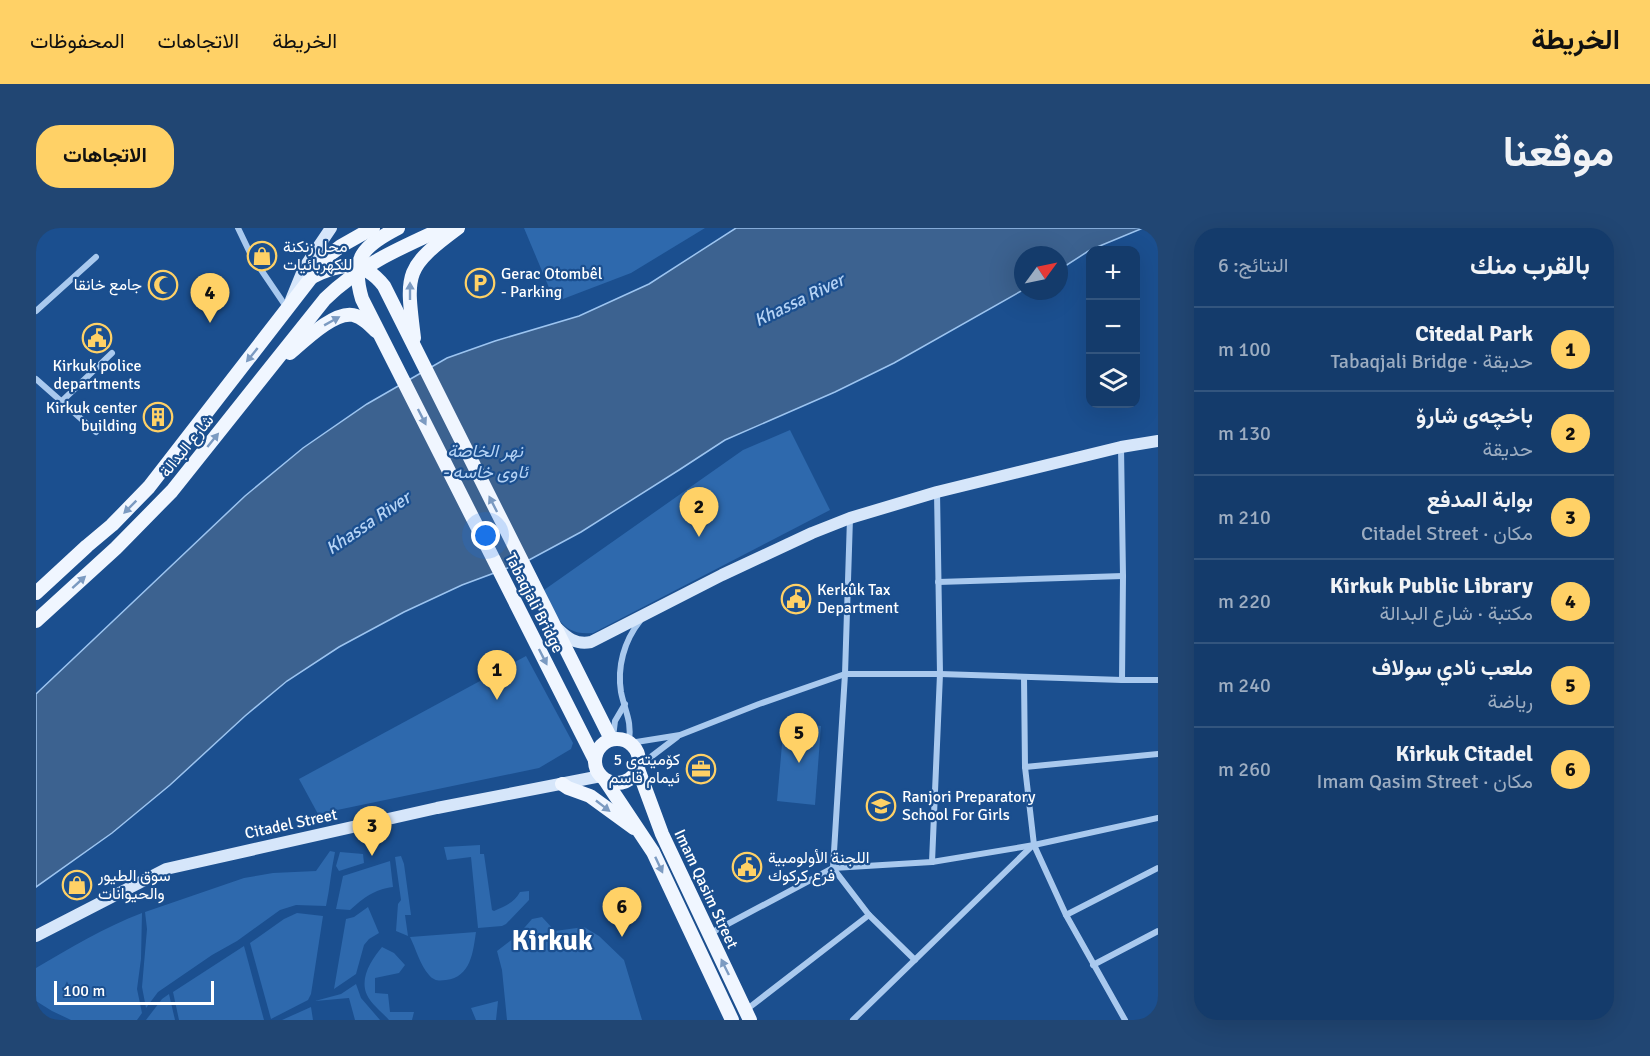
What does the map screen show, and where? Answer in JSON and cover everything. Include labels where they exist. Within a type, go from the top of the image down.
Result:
[{"type":"main road","name":"شارع البدالة","points":[[36,594],[112,525],[149,487],[328,256],[373,228]]},
{"type":"main road","points":[[357,272],[362,254],[376,241],[398,228]]},
{"type":"main road","points":[[312,277],[338,267],[357,272],[394,250],[444,228]]},
{"type":"main road","points":[[417,352],[410,295],[413,272],[425,254],[458,228]]},
{"type":"main road","name":"شارع البدالة","points":[[36,621],[116,548],[172,491],[325,299],[357,272]]},
{"type":"main road","name":"Tabaqjali Bridge","points":[[595,760],[363,299],[357,272],[373,274],[384,286],[612,739]]},
{"type":"main road","points":[[270,370],[320,329],[345,315],[350,314],[360,318],[381,335]]},
{"type":"main road","points":[[612,739],[629,742],[638,753],[638,767],[630,779],[624,782],[618,783],[603,778],[597,772],[595,760],[598,749],[612,739]]},
{"type":"main road","name":"Imam Qasim Street","points":[[638,767],[662,834],[747,1015]]},
{"type":"main road","name":"Imam Qasim Street","points":[[603,778],[653,852],[732,1020]]},
{"type":"main road","points":[[562,784],[590,796],[641,833]]},
{"type":"street","points":[[237,228],[251,255],[288,308]]},
{"type":"street","points":[[288,308],[304,268],[331,228]]},
{"type":"street","points":[[36,311],[96,257]]},
{"type":"street","points":[[62,401],[112,353]]},
{"type":"street","points":[[36,378],[96,432]]},
{"type":"street","points":[[554,625],[571,640],[584,643],[597,640],[722,575],[850,518],[937,492],[1121,447],[1158,441]]},
{"type":"street","points":[[1121,447],[1122,680]]},
{"type":"street","points":[[932,862],[940,674],[937,492]]},
{"type":"street","points":[[850,518],[845,674],[833,868],[869,915],[915,960]]},
{"type":"street","points":[[939,582],[1123,576]]},
{"type":"street","points":[[644,616],[628,638],[622,658],[620,678],[630,723],[629,742],[680,735],[845,674],[940,674],[1158,680]]},
{"type":"street","points":[[1024,677],[1025,767],[1034,845],[1066,915],[1125,1020]]},
{"type":"street","points":[[612,739],[615,720],[625,704]]},
{"type":"street","points":[[638,767],[680,735]]},
{"type":"street","points":[[1025,767],[1158,754]]},
{"type":"street","name":"Citadel Street","points":[[36,936],[166,868],[426,811],[603,778]]},
{"type":"street","points":[[709,934],[833,868],[932,862],[1034,845],[1158,818]]},
{"type":"street","points":[[853,1020],[1034,845]]},
{"type":"street","points":[[1066,915],[1158,868]]},
{"type":"street","points":[[747,1015],[869,915]]},
{"type":"street","points":[[1093,965],[1158,931]]},
{"type":"shaded area","points":[[524,228],[705,228],[631,273],[555,302]]},
{"type":"shaded area","points":[[790,430],[830,510],[593,633],[574,631],[561,622],[544,590],[743,450]]},
{"type":"shaded area","points":[[526,656],[573,743],[571,749],[539,768],[318,814],[299,779]]},
{"type":"shaded area","points":[[784,722],[821,726],[815,805],[777,801]]},
{"type":"shaded area","points":[[480,845],[480,854],[484,854],[492,910],[509,904],[520,892],[529,891],[529,900],[502,926],[478,928],[471,857],[447,860],[444,847]]},
{"type":"shaded area","points":[[330,851],[335,852],[326,906],[296,905],[280,910],[158,992],[146,1008],[142,987],[147,929],[145,912],[244,878],[273,873],[316,871]]},
{"type":"shaded area","points":[[340,852],[363,854],[364,863],[339,871],[336,866]]},
{"type":"shaded area","points":[[401,856],[411,915],[405,915],[408,936],[396,931],[398,904],[401,900],[395,857]]},
{"type":"shaded area","points":[[390,861],[393,887],[370,895],[350,910],[336,909],[343,876]]},
{"type":"shaded area","points":[[368,907],[379,933],[364,945],[356,974],[334,989],[346,919],[354,917]]},
{"type":"shaded area","points":[[142,913],[141,959],[137,989],[142,1013],[137,1020],[71,1020],[36,1001],[36,968],[101,931]]},
{"type":"shaded area","points":[[297,913],[323,916],[311,994],[308,1000],[271,1019],[250,943],[284,919]]},
{"type":"shaded area","points":[[542,917],[555,931],[584,927],[599,936],[624,960],[642,1020],[507,1020],[502,970],[497,951],[518,935],[532,919]]},
{"type":"shaded area","points":[[476,932],[472,955],[466,969],[454,978],[443,980],[433,978],[426,971],[410,937]]},
{"type":"shaded area","points":[[244,946],[264,1020],[179,1020],[173,992]]},
{"type":"shaded area","points":[[382,947],[394,953],[405,965],[399,973],[375,978],[375,993],[388,994],[390,1012],[414,1012],[412,1020],[389,1020],[367,995],[366,976],[371,963]]},
{"type":"shaded area","points":[[356,984],[361,998],[380,1020],[355,1020],[349,998],[315,1001],[341,994]]},
{"type":"shaded area","points":[[169,994],[175,1020],[146,1020],[162,999]]},
{"type":"shaded area","points":[[498,1001],[496,1020],[476,1020],[471,1008]]},
{"type":"shaded area","points":[[311,1007],[313,1020],[282,1020]]},
{"type":"water","name":"نهر الخاصة - ئاوی خاسە","points":[[736,228],[1143,228],[1100,246],[1086,246],[1086,253],[1068,264],[1068,246],[1014,246],[1014,295],[894,363],[835,392],[725,440],[581,532],[529,560],[462,585],[404,612],[339,647],[287,681],[112,833],[36,887],[36,694],[245,496],[303,448],[367,404],[447,358],[579,316],[649,284]]},
{"type":"place","name":"محل زنكنة للكهربائيات","points":[[262,256]]},
{"type":"place","name":"Gerac Otombêl - Parking","points":[[480,283]]},
{"type":"place","name":"جامع خانقا","points":[[163,285]]},
{"type":"place","name":"Kirkuk Public Library","points":[[210,323]]},
{"type":"place","name":"Kirkuk police departments","points":[[97,338]]},
{"type":"place","name":"Kirkuk center building","points":[[158,417]]},
{"type":"place","name":"باخچەی شارۆ","points":[[699,537]]},
{"type":"place","name":"Kerkûk Tax Department","points":[[796,599]]},
{"type":"place","name":"Citedal Park","points":[[497,700]]},
{"type":"place","name":"ملعب نادي سولاف","points":[[799,763]]},
{"type":"place","name":"کۆمیتەی 5 ئیمام قاسم","points":[[701,769]]},
{"type":"place","name":"Ranjori Preparatory School For Girls","points":[[881,806]]},
{"type":"place","name":"بوابة المدفع","points":[[372,856]]},
{"type":"place","name":"اللجنة الأولومبية فرع كركوك","points":[[747,867]]},
{"type":"place","name":"سوق الطيور والحيوانات","points":[[77,885]]},
{"type":"place","name":"Kirkuk Citadel","points":[[622,937]]},
{"type":"district","name":"Kirkuk","points":[[552,941]]},
{"type":"water label","name":"Khassa River","points":[[799,300]]},
{"type":"water label","name":"Khassa River","points":[[368,523]]}]
